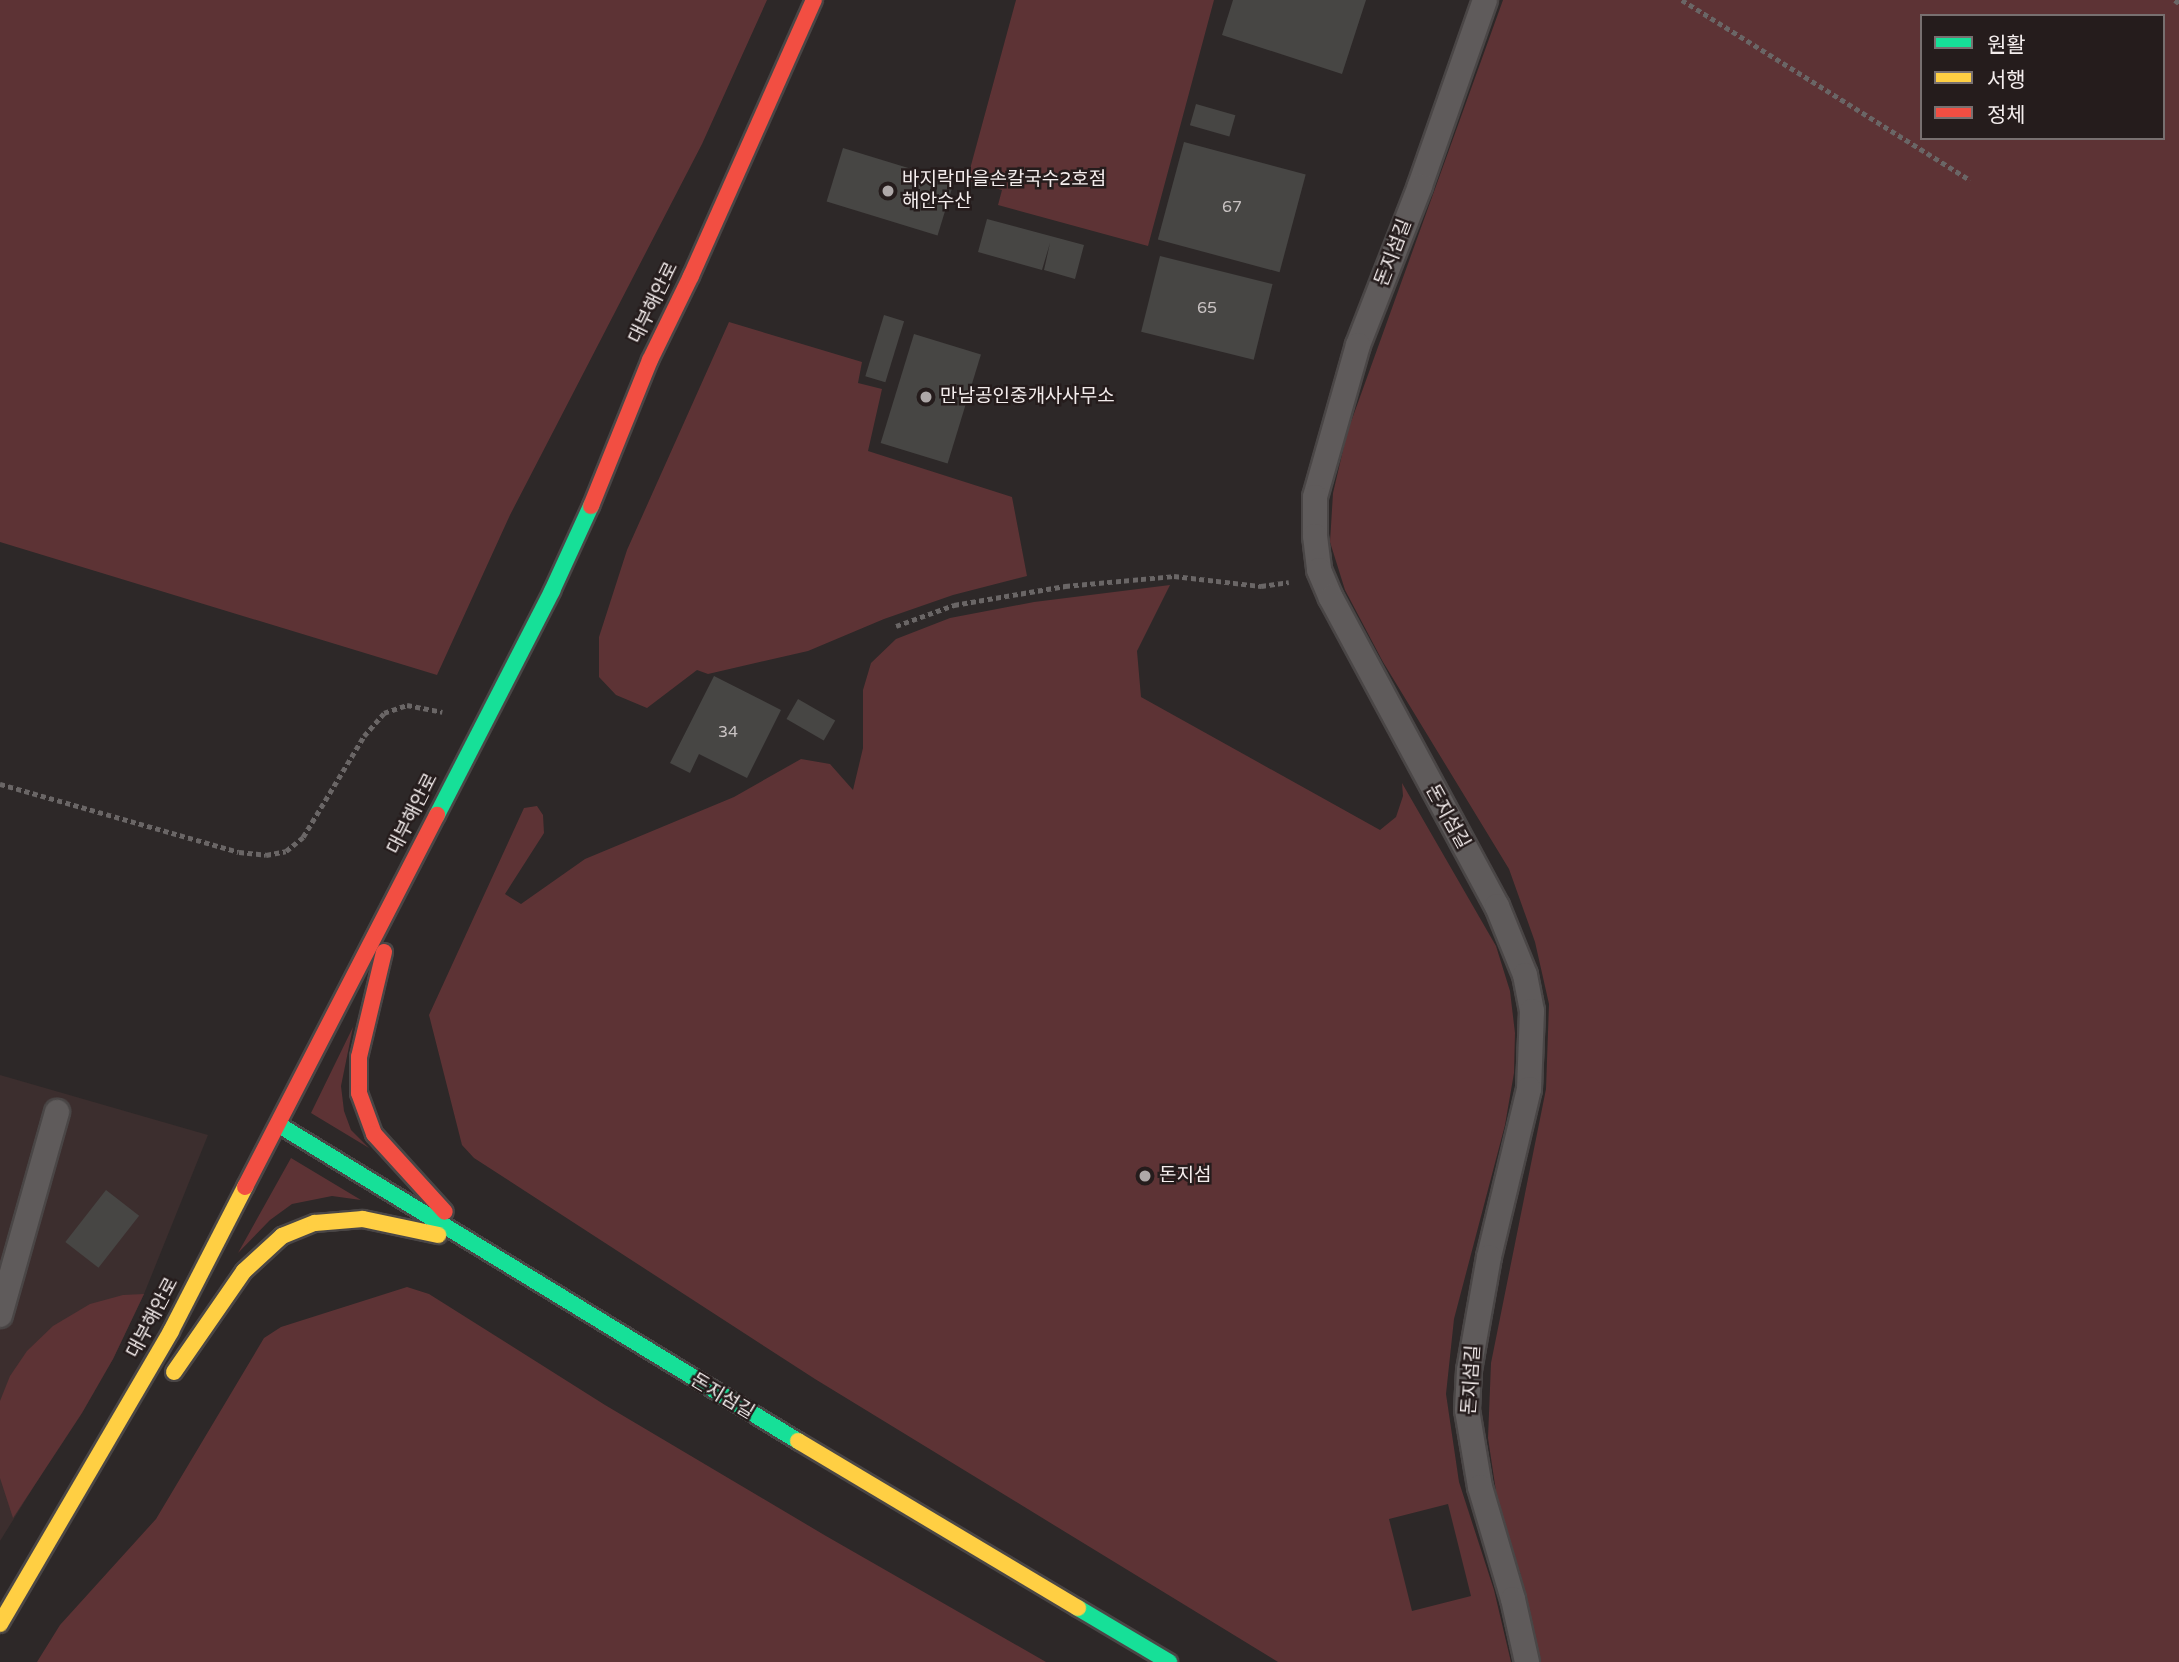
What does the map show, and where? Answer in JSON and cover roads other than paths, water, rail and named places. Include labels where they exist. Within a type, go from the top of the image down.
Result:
[{"type":"street","name":"대부해안로","points":[[0,1624],[18,1589],[134,1398],[279,1125],[562,568],[650,360],[697,264],[814,0]]},
{"type":"street","points":[[407,872],[361,1047],[357,1079],[359,1093],[374,1134],[468,1241]]},
{"type":"street","name":"돈지섬길","points":[[279,1125],[922,1518],[1169,1662]]},
{"type":"street","points":[[162,1391],[192,1342],[244,1271],[282,1236],[315,1223],[363,1219],[468,1241]]},
{"type":"street","points":[[18,1589],[80,1520]]},
{"type":"lane","name":"돈지섬길","points":[[1485,0],[1420,187],[1358,345],[1315,497],[1319,570],[1370,675],[1497,906],[1527,987],[1532,1011],[1529,1089],[1489,1257],[1469,1370],[1467,1410],[1480,1487],[1513,1599],[1527,1662]]},
{"type":"lane","points":[[0,1315],[57,1112]]},
{"type":"place","name":"바지락마을손칼국수2호점 해안수산","points":[[888,191]]},
{"type":"place","name":"만남공인중개사사무소","points":[[926,397]]},
{"type":"place","name":"돈지섬","points":[[1145,1176]]}]
